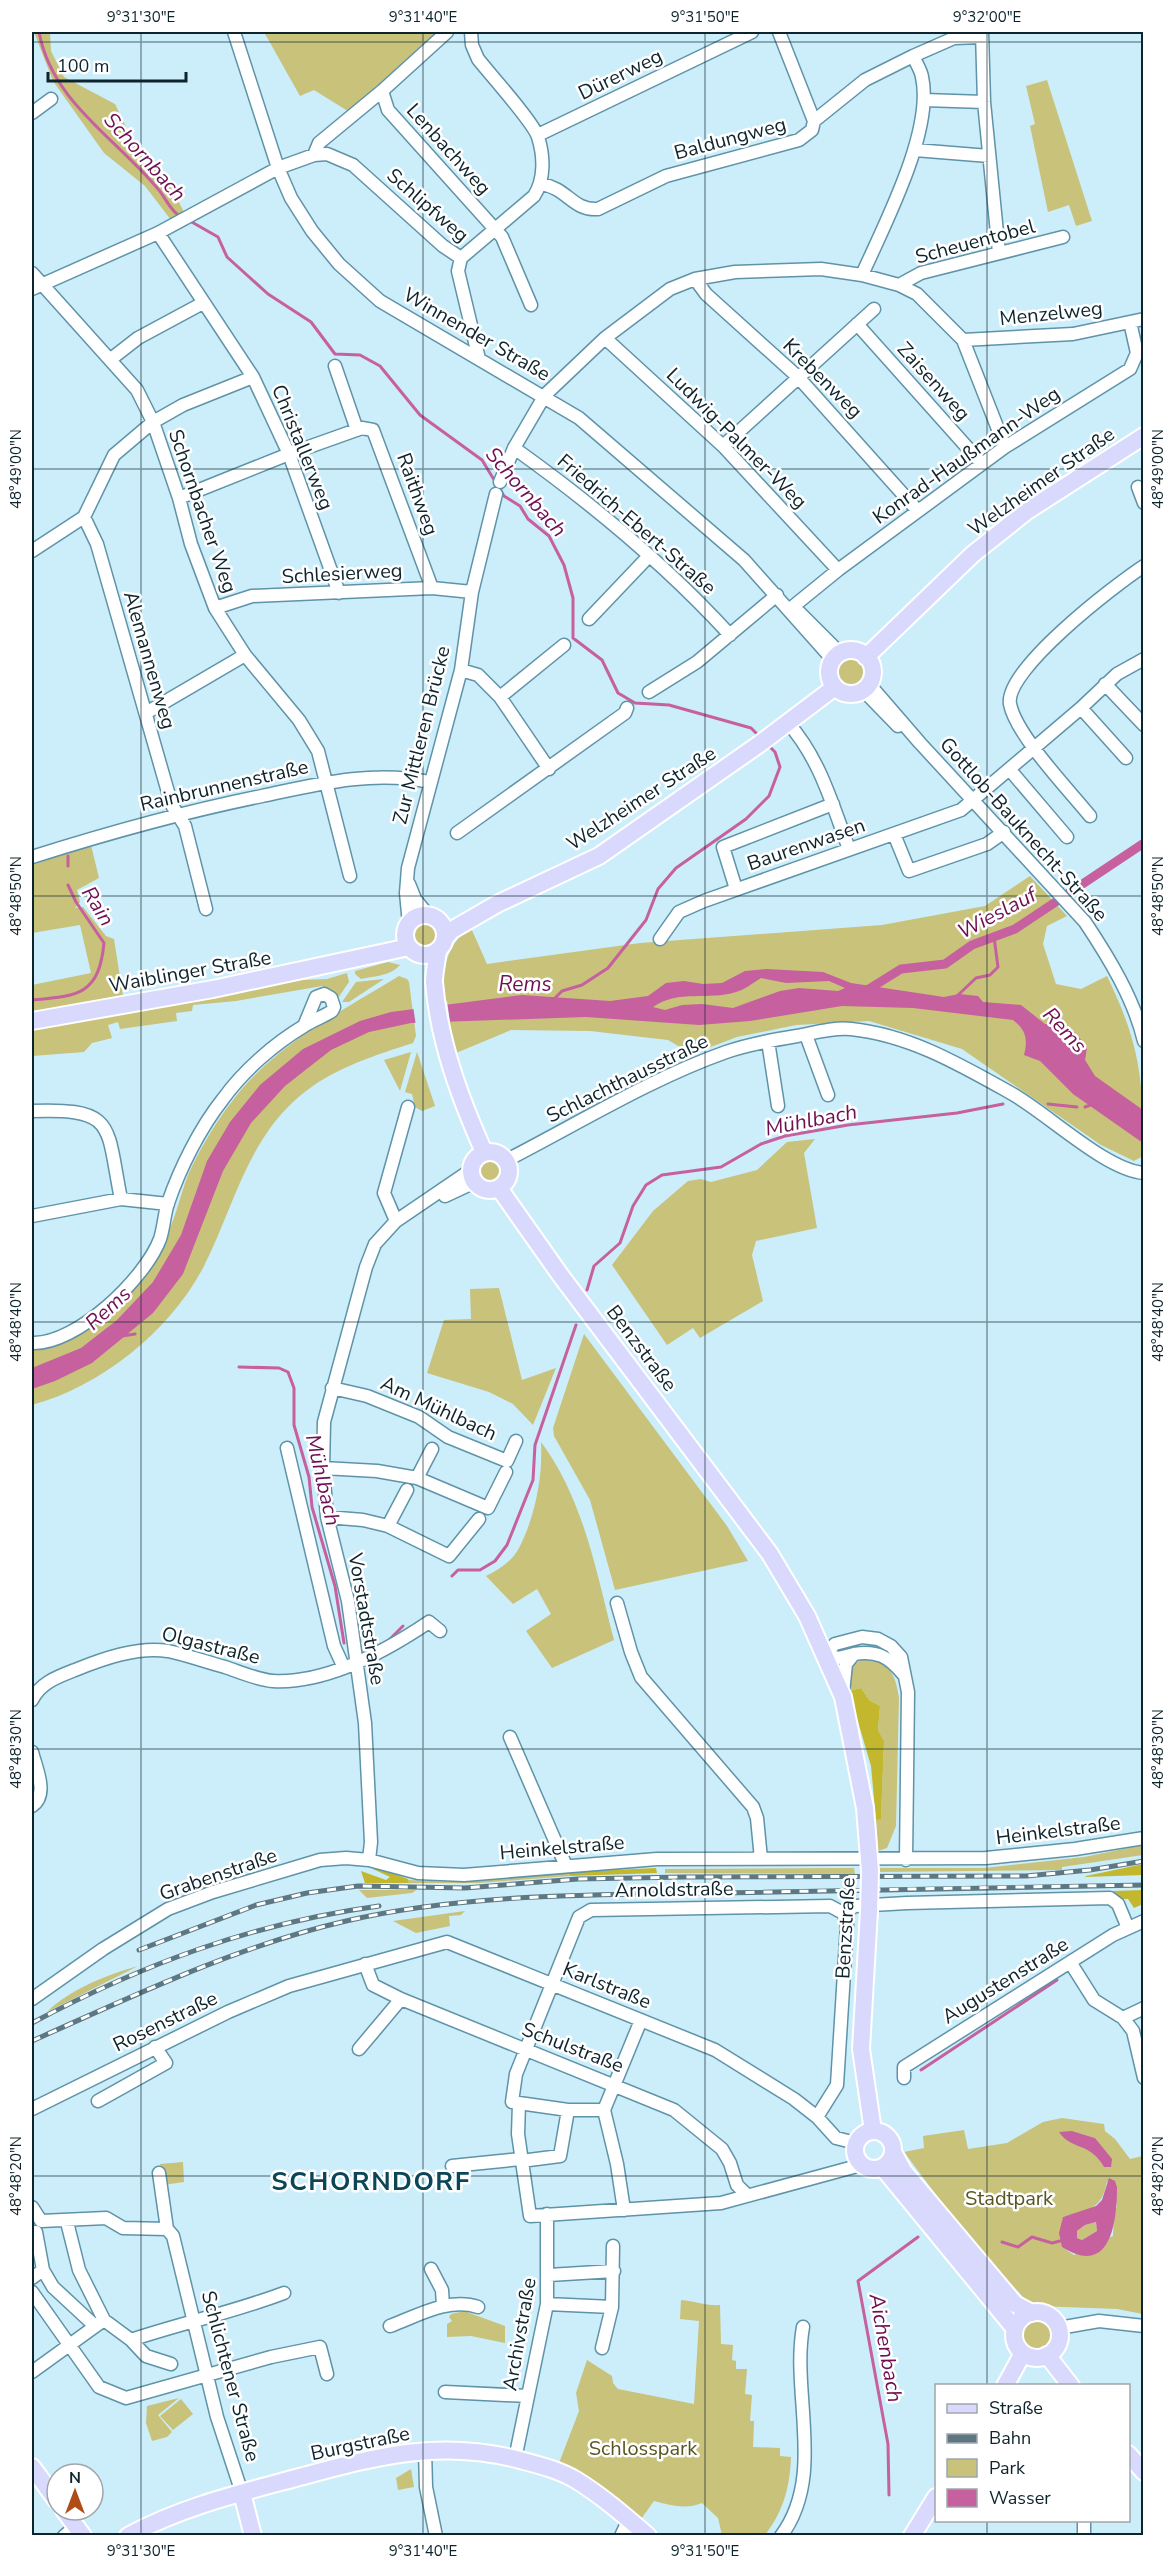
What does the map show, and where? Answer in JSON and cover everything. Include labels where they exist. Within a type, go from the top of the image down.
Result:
[{"type":"main road","name":"Welzheimer Straße","points":[[849,655],[922,603],[936,586],[1027,511],[1143,436]]},
{"type":"main road","points":[[849,655],[873,670],[866,687],[846,693],[833,683],[849,655]]},
{"type":"main road","name":"Welzheimer Straße","points":[[441,944],[452,930],[497,904],[599,856],[788,723],[833,683]]},
{"type":"main road","name":"Welzheimer Straße","points":[[764,740],[833,683]]},
{"type":"main road","name":"Welzheimer Straße","points":[[433,918],[449,920],[497,904]]},
{"type":"main road","points":[[434,980],[443,928],[433,918],[419,917],[411,939],[434,980],[444,1037],[465,1108],[484,1152]]},
{"type":"main road","points":[[411,939],[428,955],[441,944]]},
{"type":"main road","name":"Waiblinger Straße","points":[[32,1021],[292,974],[355,957],[373,956],[411,939]]},
{"type":"main road","points":[[484,1152],[498,1152],[507,1160],[509,1175],[499,1188],[485,1189],[473,1176],[473,1161],[484,1152]]},
{"type":"main road","name":"Benzstraße","points":[[499,1188],[770,1554],[802,1607],[843,1697],[865,1808],[870,1871],[861,2049],[873,2131]]},
{"type":"main road","name":"Benzstraße","points":[[752,1532],[760,1550],[802,1621],[849,1728]]},
{"type":"main road","points":[[893,2152],[892,2158],[883,2168],[875,2170],[861,2165],[855,2155],[856,2143],[860,2137],[873,2131],[888,2137],[904,2172],[1015,2304],[1032,2313],[1045,2314],[1059,2328],[1059,2342],[1047,2355],[1038,2358],[1023,2354],[1015,2342],[1015,2329],[1021,2318],[1032,2313]]},
{"type":"main road","points":[[883,2168],[1015,2329]]},
{"type":"main road","points":[[1006,2384],[1023,2354]]},
{"type":"main road","points":[[1047,2355],[1070,2384]]},
{"type":"main road","name":"Burgstraße","points":[[128,2535],[180,2512],[242,2493],[381,2456],[425,2450],[484,2452],[541,2465],[576,2480],[648,2535]]},
{"type":"main road","points":[[1130,2456],[1143,2472]]},
{"type":"main road","points":[[32,2467],[45,2485]]},
{"type":"main road","name":"Schlichtener Straße","points":[[242,2493],[254,2535]]},
{"type":"main road","points":[[912,2535],[935,2499]]},
{"type":"street","name":"Winnender Straße","points":[[234,32],[278,168],[291,198],[312,231],[339,264],[380,301],[545,395],[579,418],[619,450],[744,560],[790,609],[799,612],[849,655]]},
{"type":"street","points":[[36,287],[158,233],[278,168],[314,155],[319,143],[382,91],[447,32]]},
{"type":"street","points":[[461,258],[534,196],[542,184],[538,135],[478,58],[472,45],[471,32]]},
{"type":"street","name":"Dürerweg","points":[[538,135],[752,32]]},
{"type":"street","points":[[780,32],[814,121]]},
{"type":"street","points":[[982,34],[988,156],[999,253]]},
{"type":"street","name":"Baldungweg","points":[[542,184],[562,191],[576,205],[587,210],[598,209],[666,176],[799,140],[812,130],[814,121],[865,80],[954,38],[982,34]]},
{"type":"street","points":[[862,275],[915,150],[924,100],[922,76],[913,56]]},
{"type":"street","name":"Lenbachweg","points":[[382,91],[388,110],[502,237],[531,305]]},
{"type":"street","points":[[32,113],[51,99]]},
{"type":"street","points":[[924,100],[984,102]]},
{"type":"street","points":[[915,150],[988,156]]},
{"type":"street","name":"Schlipfweg","points":[[314,155],[327,154],[353,165],[442,246],[461,258],[458,271],[479,359]]},
{"type":"street","name":"Christallerweg","points":[[158,233],[253,378],[289,454],[339,593]]},
{"type":"street","name":"Scheuentobel","points":[[899,285],[921,273],[1063,237]]},
{"type":"street","name":"Zur Mittleren Brücke","points":[[411,939],[406,893],[408,880],[430,783],[461,670],[472,592],[498,488],[514,448],[545,395],[605,338],[670,289],[695,279],[735,272],[821,269],[862,275],[899,285],[917,294],[963,340]]},
{"type":"street","name":"Schornbacher Weg","points":[[32,273],[36,287],[111,359],[137,390],[153,423],[179,498],[191,544],[215,608],[244,655],[299,720],[318,751],[350,876]]},
{"type":"street","name":"Krebenweg","points":[[695,279],[706,294],[798,377],[918,511]]},
{"type":"street","points":[[111,359],[138,338],[203,303]]},
{"type":"street","points":[[723,446],[874,309]]},
{"type":"street","name":"Menzelweg","points":[[963,340],[1073,334],[1143,319]]},
{"type":"street","name":"Konrad-Haußmann-Weg","points":[[790,609],[838,570],[1005,447],[1130,369],[1137,353],[1130,322]]},
{"type":"street","name":"Zaisenweg","points":[[857,324],[982,464]]},
{"type":"street","name":"Ludwig-Palmer-Weg","points":[[605,338],[723,446],[838,570]]},
{"type":"street","points":[[963,340],[1005,447]]},
{"type":"street","points":[[179,498],[289,454],[357,430],[335,366]]},
{"type":"street","points":[[32,551],[84,517],[114,455],[153,423],[183,405],[253,378]]},
{"type":"street","name":"Raithweg","points":[[357,430],[373,430],[377,438],[432,588]]},
{"type":"street","name":"Friedrich-Ebert-Straße","points":[[514,448],[580,498],[682,585],[730,635]]},
{"type":"street","points":[[1138,487],[1143,503]]},
{"type":"street","name":"Alemannenweg","points":[[84,517],[98,544],[168,792],[186,826],[206,909]]},
{"type":"street","points":[[589,619],[648,556]]},
{"type":"street","points":[[1090,816],[1035,747],[1012,710],[1010,702],[1014,685],[1074,619],[1143,566]]},
{"type":"street","name":"Schlesierweg","points":[[215,608],[252,596],[432,588],[472,592]]},
{"type":"street","points":[[649,692],[697,662],[777,595]]},
{"type":"street","points":[[500,697],[564,645]]},
{"type":"street","points":[[145,711],[151,710],[244,655]]},
{"type":"street","name":"Baurenwasen","points":[[660,939],[679,912],[736,889],[961,810],[1081,708],[1105,684],[1134,662],[1143,659]]},
{"type":"street","points":[[461,670],[478,675],[500,697],[549,769]]},
{"type":"street","points":[[1105,684],[1143,725]]},
{"type":"street","name":"Gottlob-Bauknecht-Straße","points":[[866,687],[897,726],[920,742],[975,799],[1077,913],[1103,949],[1128,997],[1143,1041]]},
{"type":"street","points":[[457,833],[549,769],[625,713],[627,708]]},
{"type":"street","points":[[1081,708],[1126,758]]},
{"type":"street","points":[[788,723],[806,743],[820,770],[849,849]]},
{"type":"street","points":[[1010,770],[1067,837]]},
{"type":"street","name":"Rainbrunnenstraße","points":[[32,857],[178,813],[325,783],[383,776],[430,783]]},
{"type":"street","points":[[736,889],[723,846],[832,804]]},
{"type":"street","points":[[894,834],[909,871],[987,844],[1004,832]]},
{"type":"street","points":[[408,880],[415,899],[433,918]]},
{"type":"street","points":[[32,1343],[45,1344],[76,1330],[111,1302],[137,1274],[159,1240],[168,1204],[192,1151],[222,1099],[270,1051],[304,1026]]},
{"type":"street","name":"Schlachthausstraße","points":[[507,1160],[686,1067],[728,1051],[768,1041],[848,1029],[886,1035],[945,1056],[1022,1099],[1078,1141],[1131,1172],[1143,1173]]},
{"type":"street","points":[[806,1035],[828,1095]]},
{"type":"street","points":[[768,1041],[778,1106]]},
{"type":"street","points":[[396,1221],[384,1193],[408,1107]]},
{"type":"street","points":[[32,1111],[60,1110],[93,1115],[107,1129],[121,1199]]},
{"type":"street","name":"Vorstadtstraße","points":[[369,1860],[371,1842],[365,1723],[348,1601],[327,1517],[323,1468],[324,1422],[366,1267],[375,1244],[396,1221],[420,1206],[424,1200],[473,1176]]},
{"type":"street","points":[[32,1216],[121,1199],[168,1204]]},
{"type":"street","name":"Am Mühlbach","points":[[332,1388],[368,1396],[419,1417],[448,1437],[507,1461],[516,1441]]},
{"type":"street","name":"Vorstadtstraße","points":[[287,1448],[334,1646],[344,1668]]},
{"type":"street","name":"Am Mühlbach","points":[[417,1478],[432,1449]]},
{"type":"street","points":[[323,1468],[377,1470],[417,1478],[488,1508],[506,1472]]},
{"type":"street","points":[[388,1526],[407,1490]]},
{"type":"street","points":[[327,1517],[363,1520],[388,1526],[449,1556],[479,1519]]},
{"type":"street","points":[[617,1603],[641,1677],[753,1807],[758,1818],[761,1859]]},
{"type":"street","name":"Olgastraße","points":[[33,1691],[57,1677],[87,1665],[144,1650],[166,1651],[272,1681],[299,1678],[357,1664],[429,1622],[440,1631]]},
{"type":"street","points":[[905,1678],[893,1662],[877,1652],[838,1658],[825,1654],[835,1644],[862,1637],[878,1640],[891,1646],[901,1657],[908,1692],[906,1860]]},
{"type":"street","points":[[843,1697],[846,1664],[854,1654]]},
{"type":"street","points":[[510,1737],[566,1866]]},
{"type":"street","points":[[32,1752],[42,1792],[37,1803],[32,1806]]},
{"type":"street","name":"Heinkelstraße","points":[[369,1860],[434,1875],[657,1859],[986,1858],[1075,1849],[1143,1838]]},
{"type":"street","name":"Grabenstraße","points":[[32,1999],[120,1938],[168,1909],[213,1892],[320,1860],[346,1858],[369,1860]]},
{"type":"street","name":"Arnoldstraße","points":[[547,2214],[530,2216],[518,2134],[516,2074],[579,1917],[591,1910],[831,1906],[843,1913],[855,1906],[907,1903],[1110,1898],[1118,1904],[1128,1928]]},
{"type":"street","points":[[817,2117],[837,2085],[847,1925],[843,1913]]},
{"type":"street","name":"Augustenstraße","points":[[904,2073],[1070,1962],[1143,1921]]},
{"type":"street","name":"Karlstraße","points":[[320,1976],[447,1942],[715,2049],[817,2117],[836,2138],[856,2143]]},
{"type":"street","points":[[1070,1962],[1094,2000],[1123,2018],[1133,2031],[1143,2078]]},
{"type":"street","name":"Schulstraße","points":[[365,1964],[373,1985],[401,1999],[674,2110],[728,2156],[737,2185],[747,2195]]},
{"type":"street","name":"Rosenstraße","points":[[32,2109],[228,2012],[320,1976]]},
{"type":"street","points":[[359,2049],[401,1999]]},
{"type":"street","points":[[1123,2018],[1143,2008]]},
{"type":"street","points":[[623,2206],[618,2164],[604,2110],[641,2020]]},
{"type":"street","points":[[88,2082],[101,2105],[166,2064],[155,2047]]},
{"type":"street","points":[[516,2103],[568,2110],[604,2110]]},
{"type":"street","points":[[452,2166],[561,2156],[568,2110]]},
{"type":"street","points":[[547,2214],[623,2206],[721,2203],[836,2174],[861,2165]]},
{"type":"street","name":"Schlichtener Straße","points":[[159,2173],[167,2229],[173,2236],[217,2418],[242,2493]]},
{"type":"street","points":[[32,2207],[41,2221],[67,2222],[106,2218],[123,2228],[167,2229]]},
{"type":"street","name":"Archivstraße","points":[[515,2459],[547,2304],[549,2275],[547,2214]]},
{"type":"street","points":[[67,2222],[79,2270],[100,2323]]},
{"type":"street","points":[[36,2232],[43,2270],[52,2287],[100,2323],[131,2340],[146,2356],[171,2364]]},
{"type":"street","points":[[602,2348],[612,2307],[613,2246]]},
{"type":"street","points":[[32,2278],[43,2270]]},
{"type":"street","points":[[431,2270],[442,2290],[443,2306]]},
{"type":"street","points":[[549,2275],[614,2271]]},
{"type":"street","points":[[32,2292],[99,2387],[126,2398],[320,2347],[327,2374]]},
{"type":"street","points":[[131,2340],[193,2320],[227,2313],[285,2293]]},
{"type":"street","points":[[390,2326],[443,2306],[466,2303],[478,2307]]},
{"type":"street","points":[[547,2304],[612,2307]]},
{"type":"street","points":[[1059,2328],[1099,2321],[1143,2326]]},
{"type":"street","points":[[32,2372],[100,2323]]},
{"type":"street","points":[[781,2535],[796,2507],[802,2482],[805,2438],[801,2343],[803,2328]]},
{"type":"street","points":[[446,2392],[528,2396]]},
{"type":"street","points":[[425,2450],[426,2487],[436,2535]]},
{"type":"street","points":[[621,2535],[629,2519]]},
{"type":"green space","points":[[34,32],[50,32],[51,51],[64,77],[115,104],[135,146],[165,175],[184,212],[171,220],[145,186],[104,153],[53,81]]},
{"type":"green space","points":[[264,32],[440,32],[351,113],[314,90],[300,96]]},
{"type":"green space","points":[[1047,80],[1092,221],[1076,226],[1069,205],[1048,212],[1030,126],[1035,124],[1026,86]]},
{"type":"green space","points":[[851,657],[862,661],[866,672],[862,683],[851,687],[840,683],[836,672],[840,661]]},
{"type":"green space","points":[[91,845],[99,878],[77,890],[80,902],[75,908],[83,907],[106,936],[114,939],[123,996],[32,1012],[32,985],[91,973],[80,925],[32,933],[32,865]]},
{"type":"green space","points":[[1030,876],[1067,916],[1047,926],[1043,944],[1056,984],[1081,989],[1107,976],[1127,1022],[1141,1084],[1143,1156],[1134,1161],[1101,1145],[962,1049],[869,1021],[796,1025],[737,1037],[692,1054],[668,1040],[590,1031],[511,1030],[456,1053],[445,1003],[445,969],[449,953],[458,939],[471,928],[487,964],[640,943],[882,925],[985,906]]},
{"type":"green space","points":[[426,920],[432,921],[440,929],[440,941],[432,949],[426,950],[420,949],[412,941],[411,935],[412,929],[420,921]]},
{"type":"green space","points":[[388,962],[400,965],[392,971],[377,976],[361,979],[355,974],[355,971]]},
{"type":"green space","points":[[347,973],[349,982],[338,998],[322,986],[236,1001],[193,1005],[192,1011],[176,1013],[177,1021],[120,1029],[118,1022],[108,1025],[112,1038],[92,1043],[84,1052],[32,1056],[32,1029],[302,980],[327,979]]},
{"type":"green space","points":[[399,976],[409,982],[416,1036],[413,1043],[357,1062],[331,1075],[306,1091],[286,1109],[256,1150],[204,1266],[190,1290],[173,1312],[154,1333],[108,1370],[58,1396],[32,1405],[32,1348],[54,1343],[91,1324],[108,1311],[137,1280],[166,1236],[188,1175],[199,1153],[218,1120],[241,1090],[258,1072],[295,1041]]},
{"type":"green space","points":[[384,979],[349,1002],[342,1002],[356,982]]},
{"type":"green space","points":[[411,1052],[400,1091],[384,1060]]},
{"type":"green space","points":[[417,1052],[435,1106],[422,1111],[415,1107],[412,1094],[405,1092]]},
{"type":"green space","points":[[815,1139],[804,1153],[817,1228],[756,1241],[752,1255],[763,1301],[700,1338],[693,1328],[667,1345],[612,1265],[653,1211],[688,1181],[701,1179],[711,1182],[757,1170],[787,1142]]},
{"type":"green space","points":[[491,1158],[500,1161],[503,1170],[500,1179],[491,1182],[482,1179],[479,1170],[482,1161]]},
{"type":"green space","points":[[499,1288],[522,1380],[556,1368],[533,1425],[513,1404],[489,1392],[427,1373],[444,1320],[471,1319],[470,1289]]},
{"type":"green space","points":[[584,1334],[727,1526],[748,1561],[615,1590],[590,1500],[554,1436],[553,1428]]},
{"type":"green space","points":[[541,1442],[556,1464],[578,1512],[587,1537],[614,1640],[552,1668],[526,1631],[551,1614],[537,1589],[513,1604],[486,1576],[511,1559],[524,1538],[537,1497],[541,1469]]},
{"type":"green space","points":[[863,1658],[879,1661],[889,1669],[896,1682],[899,1698],[896,1826],[887,1848],[878,1851],[876,1820],[881,1818],[884,1741],[878,1730],[880,1706],[869,1700],[861,1688],[849,1691],[850,1668]]},
{"type":"green space","points":[[1143,1845],[1143,1855],[1062,1867],[1062,1870],[875,1872],[875,1868],[984,1868],[1084,1857]]},
{"type":"green space","points":[[854,1868],[855,1874],[665,1873],[665,1869]]},
{"type":"green space","points":[[570,1872],[570,1876],[479,1883],[409,1883],[408,1880],[455,1882]]},
{"type":"green space","points":[[359,1890],[416,1890],[412,1893],[367,1898]]},
{"type":"green space","points":[[465,1911],[461,1915],[449,1916],[450,1926],[416,1933],[393,1921]]},
{"type":"green space","points":[[138,1966],[47,2012],[78,1990]]},
{"type":"green space","name":"Stadtpark","points":[[1062,2118],[1104,2124],[1105,2131],[1115,2139],[1130,2159],[1143,2156],[1143,2314],[1117,2309],[1037,2306],[1023,2297],[964,2232],[904,2152],[924,2148],[923,2136],[964,2130],[968,2149],[1007,2143],[1043,2122]],"holes":[[[1072,2131],[1095,2138],[1104,2167],[1098,2158]],[[1107,2181],[1117,2206],[1114,2214],[1113,2236],[1074,2255],[1062,2247],[1063,2217],[1087,2210],[1097,2203],[1102,2198]]]},
{"type":"green space","points":[[183,2162],[184,2182],[163,2185],[160,2164]]},
{"type":"green space","points":[[1096,2222],[1097,2231],[1082,2240],[1077,2238],[1077,2231],[1085,2225]]},
{"type":"green space","name":"Schlosspark","points":[[681,2300],[720,2305],[721,2344],[733,2345],[732,2360],[736,2361],[736,2369],[747,2369],[745,2394],[752,2395],[750,2421],[754,2421],[753,2447],[780,2448],[780,2456],[791,2457],[789,2479],[781,2509],[764,2536],[722,2535],[718,2518],[702,2503],[684,2506],[654,2501],[641,2519],[593,2479],[559,2463],[579,2411],[576,2393],[587,2360],[612,2376],[613,2383],[618,2389],[694,2404],[699,2321],[680,2319]]},
{"type":"green space","points":[[464,2311],[505,2326],[505,2343],[471,2336],[447,2337],[447,2324],[452,2321],[449,2317],[451,2314]]},
{"type":"green space","points":[[1036,2319],[1047,2323],[1051,2334],[1047,2345],[1036,2349],[1025,2345],[1021,2334],[1025,2323]]},
{"type":"green space","points":[[179,2398],[158,2415],[172,2432],[167,2437],[152,2441],[146,2423],[147,2406]]},
{"type":"green space","points":[[181,2399],[193,2414],[173,2430],[160,2416]]},
{"type":"green space","points":[[411,2469],[414,2487],[398,2490],[396,2478]]},
{"type":"shaded area","points":[[861,1688],[869,1700],[880,1706],[878,1730],[884,1741],[881,1819],[876,1820],[871,1766],[849,1691]]},
{"type":"shaded area","points":[[1143,1864],[1143,1875],[1085,1877],[1086,1876]]},
{"type":"shaded area","points":[[377,1867],[408,1879],[409,1883],[365,1883],[361,1871],[386,1880],[390,1877],[373,1869]]},
{"type":"shaded area","points":[[656,1868],[657,1873],[570,1876],[570,1872]]},
{"type":"shaded area","points":[[1143,1890],[1143,1904],[1134,1908],[1128,1899],[1121,1899],[1115,1894],[1084,1892]]},
{"type":"water","name":"Rems","points":[[766,969],[823,972],[851,983],[944,997],[959,994],[978,996],[983,1002],[1021,1005],[1045,1024],[1065,1025],[1078,1036],[1087,1047],[1085,1060],[1095,1076],[1143,1110],[1143,1143],[1073,1094],[1040,1061],[1024,1055],[1025,1035],[1021,1027],[1013,1020],[913,1008],[842,1006],[750,1021],[699,1025],[586,1017],[411,1023],[369,1032],[331,1050],[285,1086],[251,1123],[223,1171],[183,1274],[153,1313],[92,1363],[55,1381],[32,1389],[32,1368],[81,1348],[117,1320],[153,1282],[181,1235],[207,1161],[230,1122],[260,1085],[303,1049],[360,1021],[391,1012],[522,995],[610,1001],[648,996],[666,983],[684,981],[703,984],[722,983],[745,971]],"holes":[[[761,978],[786,983],[829,981],[845,988],[838,991],[799,988],[780,991],[733,1008],[702,1004],[682,1005],[665,1010],[653,1007],[673,998],[715,996],[736,992]]]},
{"type":"water","points":[[1072,2131],[1095,2138],[1112,2159],[1111,2167],[1104,2167],[1092,2153],[1069,2142],[1059,2132]]},
{"type":"water","points":[[1109,2178],[1115,2181],[1117,2201],[1113,2229],[1101,2251],[1091,2255],[1078,2255],[1062,2247],[1059,2233],[1063,2217],[1096,2206],[1102,2200]],"holes":[[[1096,2222],[1097,2231],[1082,2240],[1077,2238],[1077,2231],[1085,2225]]]},
{"type":"pier","points":[[447,1001],[450,1022],[416,1026],[413,1006]]},
{"type":"waterway","name":"Schornbach","points":[[39,32],[46,57],[57,79],[71,99],[141,170],[181,217]]},
{"type":"waterway","name":"Schornbach","points":[[190,221],[218,237],[227,257],[268,294],[311,322],[335,354],[360,355],[380,366],[420,415],[482,460],[504,496],[520,506],[528,519],[549,536],[564,565],[573,598],[573,638],[602,660],[618,693],[635,703],[669,705],[751,728],[760,737]]},
{"type":"waterway","name":"Schornbach","points":[[554,999],[562,991],[582,985],[608,968],[646,920],[658,889],[676,868],[746,819],[769,796],[780,767],[775,752],[767,744]]},
{"type":"waterway","name":"Wieslauf","points":[[864,992],[901,969],[945,964],[972,945],[1015,929],[1144,843]]},
{"type":"waterway","points":[[68,856],[68,866]]},
{"type":"waterway","name":"Rain","points":[[32,1000],[74,994],[91,983],[97,973],[104,943],[76,902],[68,885]]},
{"type":"waterway","points":[[957,996],[976,978],[990,975],[998,967],[994,937]]},
{"type":"waterway","name":"Mühlbach","points":[[587,1290],[594,1266],[620,1243],[633,1206],[646,1185],[662,1175],[721,1167],[761,1144],[785,1136],[848,1125],[957,1113],[1003,1104]]},
{"type":"waterway","name":"Mühlbach","points":[[1048,1104],[1077,1107]]},
{"type":"waterway","name":"Mühlbach","points":[[1085,1107],[1093,1104]]},
{"type":"waterway","name":"Mühlbach","points":[[452,1576],[458,1570],[480,1570],[495,1561],[507,1545],[533,1480],[535,1445],[576,1325]]},
{"type":"waterway","points":[[122,1336],[135,1334]]},
{"type":"waterway","name":"Mühlbach","points":[[239,1367],[279,1368],[288,1372],[294,1388],[294,1425],[309,1477],[312,1507],[335,1586],[344,1643]]},
{"type":"waterway","name":"Mühlbach","points":[[387,1642],[403,1626]]},
{"type":"waterway","name":"Aichenbach","points":[[921,2070],[1057,1980]]},
{"type":"waterway","name":"Aichenbach","points":[[889,2495],[888,2444],[858,2281],[918,2237]]},
{"type":"waterway","points":[[1002,2242],[1018,2247],[1032,2237],[1052,2243],[1060,2241]]},
{"type":"railway","points":[[139,1950],[256,1905],[307,1893],[358,1886],[465,1888],[578,1879],[684,1877],[1026,1876],[1090,1870],[1144,1861]]},
{"type":"railway","points":[[32,2041],[186,1974],[265,1944],[346,1921],[438,1905],[580,1895],[1144,1885]]},
{"type":"railway","points":[[32,2023],[115,1982],[200,1949],[287,1923],[379,1906]]},
{"type":"district","name":"SCHORNDORF","points":[[371,2181]]}]
